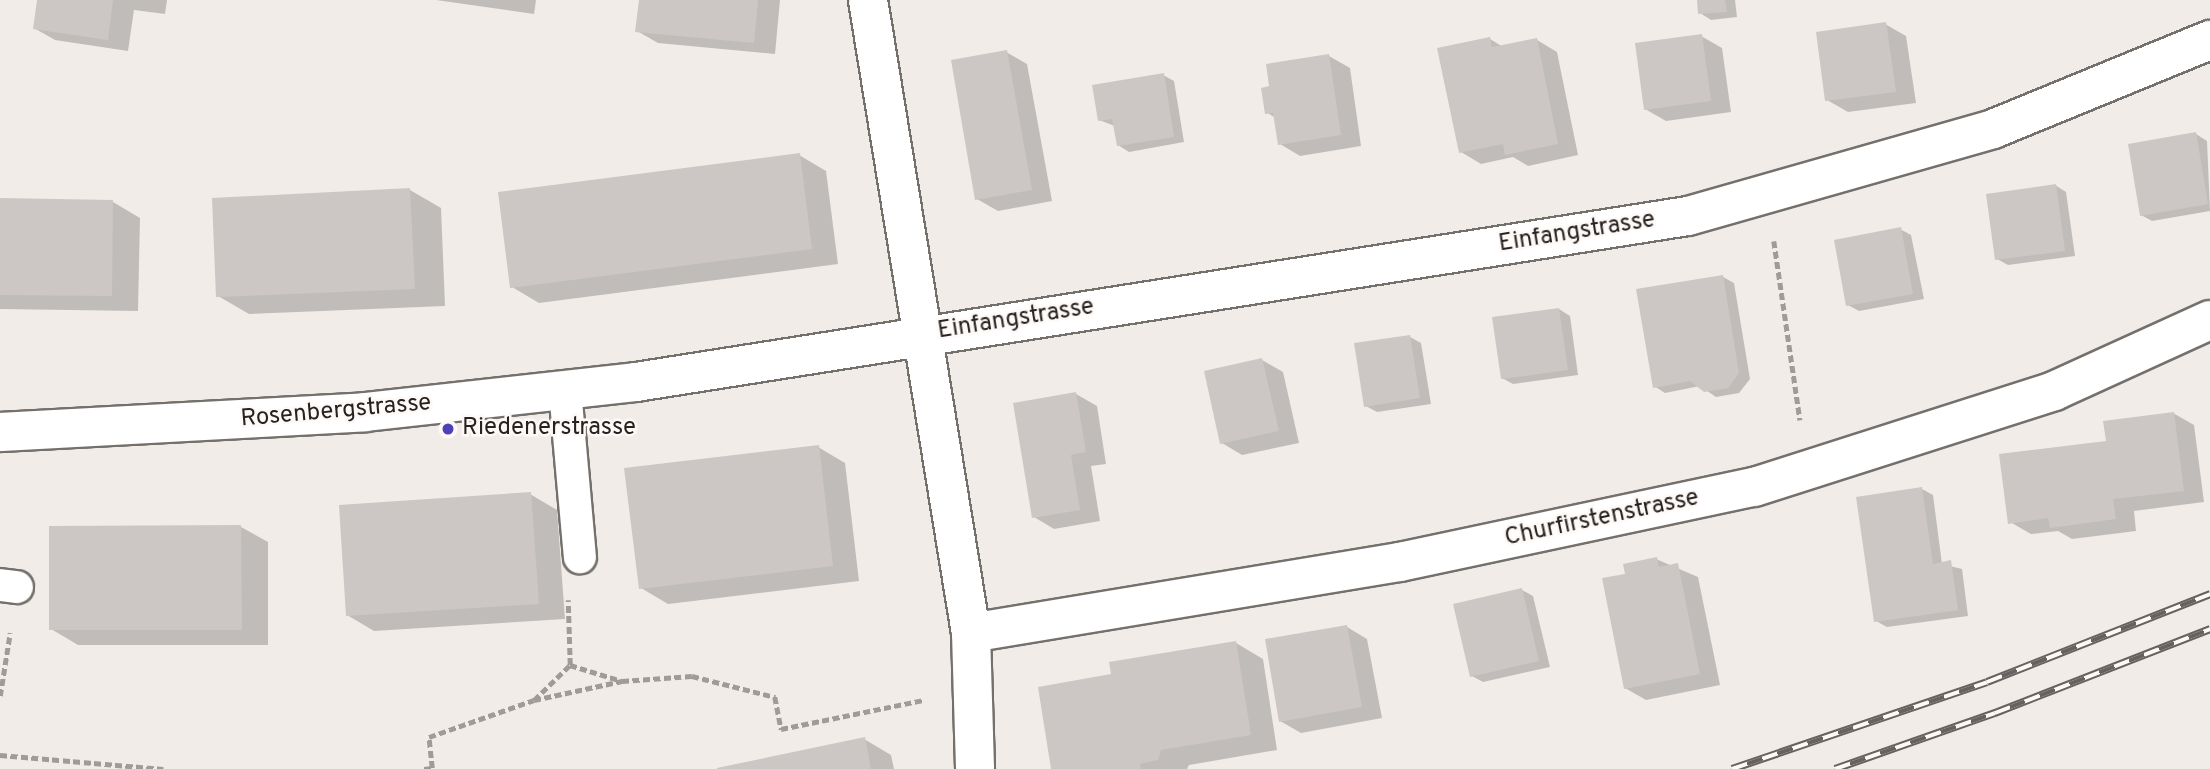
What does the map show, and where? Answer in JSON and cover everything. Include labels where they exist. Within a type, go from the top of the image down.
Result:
[{"type":"street","points":[[867,0],[971,633],[975,769]]},
{"type":"street","name":"Einfangstrasse","points":[[920,335],[1688,216],[1993,129],[2210,40]]},
{"type":"street","name":"Churfirstenstrasse","points":[[971,633],[1400,562],[1754,487],[2054,391],[2210,320]]},
{"type":"street","name":"Rosenbergstrasse","points":[[0,432],[365,412],[565,390],[920,335]]},
{"type":"lane","points":[[565,390],[580,556]]},
{"type":"path","points":[[1773,234],[1796,407],[1813,468]]},
{"type":"path","points":[[534,700],[570,665],[568,596]]},
{"type":"path","points":[[0,696],[9,635]]},
{"type":"path","points":[[570,665],[622,681]]},
{"type":"path","points":[[424,769],[432,768],[429,737],[534,700],[622,681],[692,676],[775,697],[781,729],[929,699]]},
{"type":"path","points":[[0,755],[163,769]]},
{"type":"building","points":[[37,0],[113,0],[108,40],[33,29]]},
{"type":"building","points":[[639,0],[758,0],[754,43],[635,32]]},
{"type":"building","points":[[1697,0],[1725,0],[1727,12],[1698,14]]},
{"type":"building","points":[[1886,22],[1896,92],[1825,101],[1816,32]]},
{"type":"building","points":[[1702,34],[1711,101],[1644,110],[1635,43]]},
{"type":"building","points":[[1490,37],[1492,47],[1537,38],[1558,144],[1505,155],[1503,144],[1459,153],[1437,48]]},
{"type":"building","points":[[1007,50],[1032,190],[975,200],[951,60]]},
{"type":"building","points":[[1329,54],[1341,135],[1278,145],[1273,113],[1265,114],[1261,88],[1269,86],[1266,64]]},
{"type":"building","points":[[1164,73],[1174,137],[1117,146],[1112,119],[1098,121],[1092,85]]},
{"type":"building","points":[[2196,132],[2208,204],[2140,216],[2128,144]]},
{"type":"building","points":[[800,153],[812,249],[510,288],[498,192]]},
{"type":"building","points":[[2056,184],[2065,251],[1995,260],[1986,194]]},
{"type":"building","points":[[410,188],[415,289],[216,297],[212,198]]},
{"type":"building","points":[[0,198],[113,200],[112,296],[0,295]]},
{"type":"building","points":[[1901,227],[1913,294],[1846,306],[1834,240]]},
{"type":"building","points":[[1723,275],[1739,373],[1728,388],[1704,392],[1690,381],[1653,388],[1636,289]]},
{"type":"building","points":[[1559,308],[1568,370],[1501,379],[1492,317]]},
{"type":"building","points":[[1410,335],[1420,398],[1364,407],[1354,343]]},
{"type":"building","points":[[1262,358],[1279,431],[1220,444],[1204,371]]},
{"type":"building","points":[[1076,392],[1086,452],[1071,455],[1080,510],[1032,518],[1013,403]]},
{"type":"building","points":[[2174,412],[2184,491],[2113,499],[2116,519],[2050,528],[2048,518],[2008,524],[1999,454],[2106,441],[2103,421]]},
{"type":"building","points":[[819,445],[833,566],[639,589],[624,468]]},
{"type":"building","points":[[1922,487],[1933,564],[1951,560],[1958,610],[1874,622],[1856,497]]},
{"type":"building","points":[[531,492],[539,604],[346,616],[339,505]]},
{"type":"building","points":[[241,525],[242,630],[49,630],[49,526]]},
{"type":"building","points":[[1657,557],[1659,567],[1678,563],[1700,674],[1624,689],[1602,578],[1625,574],[1623,564]]},
{"type":"building","points":[[1522,588],[1539,661],[1470,677],[1453,604]]},
{"type":"building","points":[[1347,625],[1362,707],[1279,722],[1265,639]]},
{"type":"building","points":[[1236,641],[1251,735],[1161,750],[1158,760],[1140,764],[1141,769],[1051,769],[1038,687],[1111,674],[1109,662]]},
{"type":"building","points":[[865,737],[871,769],[717,769],[717,768]]},
{"type":"railway","points":[[1732,769],[1987,682],[2210,594]]},
{"type":"railway","points":[[1835,769],[1995,713],[2210,629]]},
{"type":"place","name":"Riedenerstrasse","points":[[448,429]]}]
